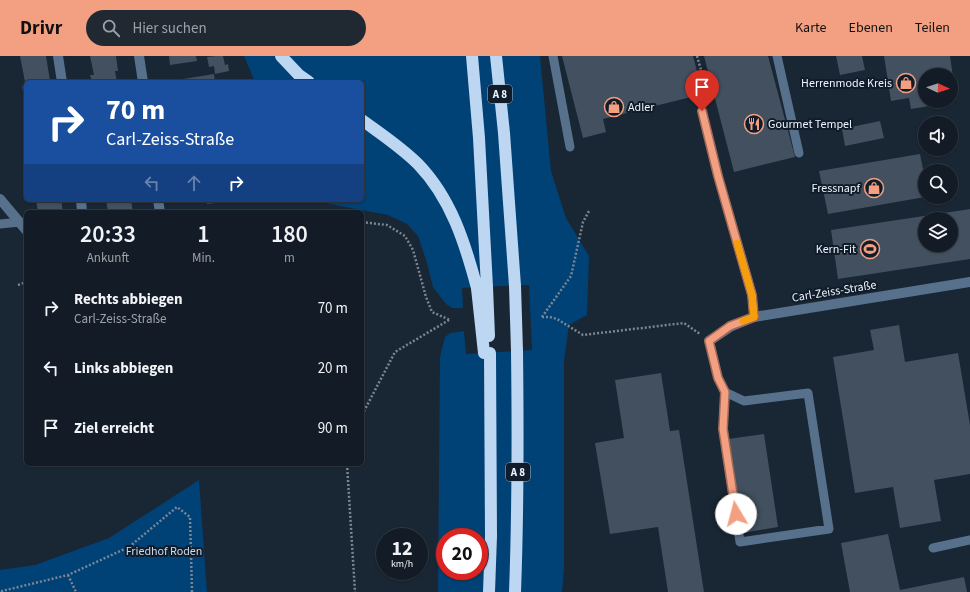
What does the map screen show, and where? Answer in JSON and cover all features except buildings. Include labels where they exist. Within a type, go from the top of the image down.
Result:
[{"type":"highway","points":[[281,56],[299,75],[306,80]]},
{"type":"highway","name":"A 8","points":[[472,56],[479,138],[482,287],[491,422],[491,536],[489,592]]},
{"type":"highway","name":"A 8","points":[[496,56],[515,286],[518,425],[515,592]]},
{"type":"highway","points":[[364,121],[394,143],[418,164],[441,193],[458,226],[482,287]]},
{"type":"street","points":[[58,56],[62,80]]},
{"type":"street","points":[[139,56],[143,80]]},
{"type":"street","points":[[0,199],[23,226]]},
{"type":"street","name":"Carl-Zeiss-Straße","points":[[709,341],[730,326],[754,317],[970,282]]},
{"type":"lane","points":[[553,56],[570,147]]},
{"type":"lane","points":[[777,56],[799,153]]},
{"type":"lane","points":[[702,111],[718,176],[752,295],[754,317]]},
{"type":"lane","points":[[0,224],[23,226]]},
{"type":"lane","points":[[709,341],[718,378],[725,392],[723,429],[740,542],[829,529],[808,393],[744,401],[725,392]]},
{"type":"lane","points":[[933,548],[970,540]]},
{"type":"path","points":[[698,56],[706,91],[705,96]]},
{"type":"path","points":[[589,211],[582,222],[571,276],[542,317],[557,319],[583,335],[684,323],[709,341]]},
{"type":"path","points":[[364,222],[387,225],[405,236],[413,250],[426,297],[432,312],[450,320],[395,352],[364,411]]},
{"type":"path","points":[[18,284],[24,282]]},
{"type":"path","points":[[347,466],[355,592]]},
{"type":"path","points":[[2,592],[2,590],[68,575],[129,547],[177,507],[190,517],[192,592]]},
{"type":"path","points":[[68,575],[76,592]]},
{"type":"green space","points":[[244,56],[540,56],[551,171],[566,218],[589,256],[587,315],[569,325],[564,361],[564,569],[562,592],[438,592],[438,580],[488,580],[488,528],[439,528],[440,357],[445,337],[450,333],[464,331],[466,354],[532,350],[529,285],[462,288],[463,308],[452,308],[446,304],[433,287],[418,236],[407,224],[388,215],[320,202],[364,202],[364,80],[254,80]]},
{"type":"green space","name":"Friedhof Roden","points":[[199,480],[207,592],[0,592],[0,570],[35,565],[109,538]]},
{"type":"slow traffic","points":[[737,243],[752,295],[754,317],[743,321]]},
{"type":"place","name":"Herrenmode Kreis","points":[[906,83]]},
{"type":"place","name":"Adler","points":[[614,107]]},
{"type":"place","name":"Gourmet Tempel","points":[[754,124]]},
{"type":"place","name":"Fressnapf","points":[[874,188]]},
{"type":"place","name":"Kern-Fit","points":[[870,249]]},
{"type":"route","points":[[702,111],[718,176],[752,295],[754,317],[730,326],[709,341],[718,378],[725,392],[723,429],[736,514]]}]
